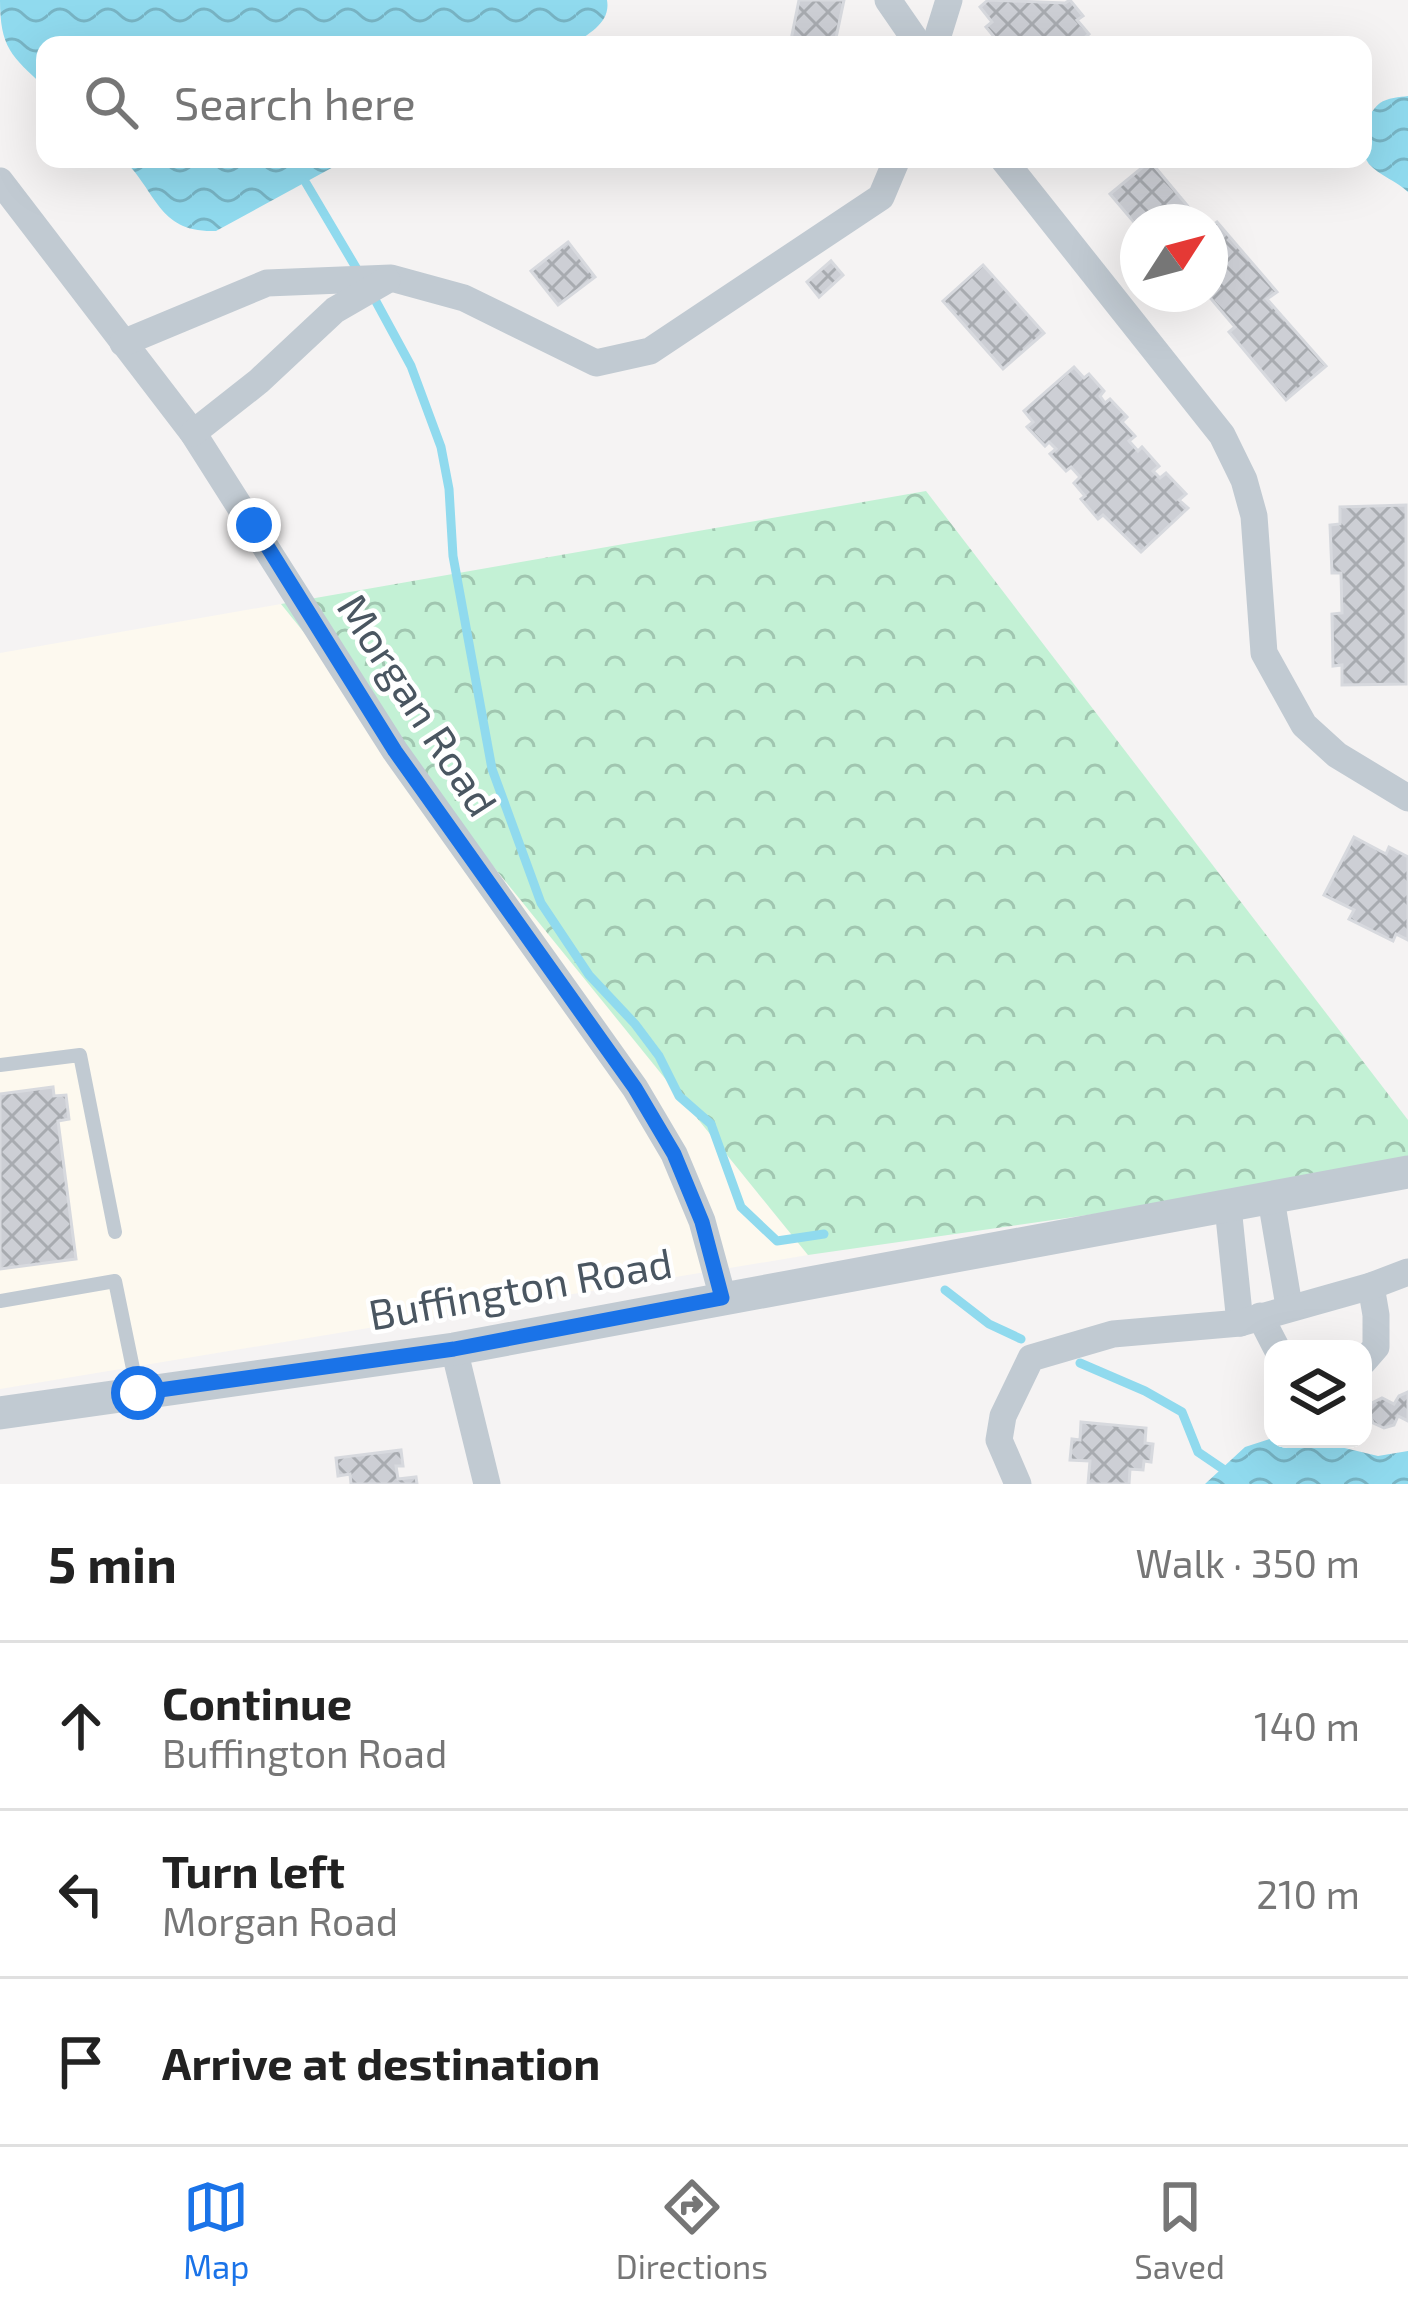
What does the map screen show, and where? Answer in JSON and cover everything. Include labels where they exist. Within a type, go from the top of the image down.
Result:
[{"type":"street","points":[[887,0],[913,36]]},
{"type":"street","points":[[938,36],[949,0]]},
{"type":"street","points":[[124,343],[267,283],[391,278],[464,298],[596,363],[650,351],[880,197],[892,168]]},
{"type":"street","points":[[1010,168],[1222,435],[1244,480],[1254,516],[1264,653],[1304,725],[1337,755],[1408,798]]},
{"type":"street","name":"Morgan Road","points":[[0,181],[193,433],[395,751],[635,1088],[674,1154],[702,1222],[722,1298]]},
{"type":"street","points":[[193,433],[259,381],[335,310],[391,278]]},
{"type":"street","name":"Buffington Road","points":[[0,1413],[454,1349],[1408,1172]]},
{"type":"street","points":[[1271,1198],[1289,1306]]},
{"type":"street","points":[[1228,1207],[1250,1320],[1269,1340]]},
{"type":"street","points":[[1018,1484],[999,1440],[1003,1416],[1031,1358],[1114,1334],[1250,1320],[1408,1272]]},
{"type":"street","points":[[1371,1286],[1376,1347],[1372,1352]]},
{"type":"street","points":[[454,1349],[487,1484]]},
{"type":"lane","points":[[0,1065],[80,1054],[115,1232]]},
{"type":"lane","points":[[0,1300],[115,1281],[138,1393]]},
{"type":"shaded area","points":[[281,604],[808,1255],[0,1389],[0,653]]},
{"type":"green space","points":[[926,491],[1408,1120],[1408,1169],[808,1255],[281,604]]},
{"type":"water","points":[[0,0],[607,0],[606,15],[586,36],[36,36],[36,78],[10,50],[2,29]]},
{"type":"water","points":[[1408,96],[1408,192],[1372,167],[1372,112],[1386,100]]},
{"type":"water","points":[[131,168],[332,168],[216,231],[197,230],[170,218]]},
{"type":"water","points":[[1264,1441],[1264,1448],[1345,1448],[1378,1456],[1408,1451],[1408,1484],[1205,1484],[1245,1447]]},
{"type":"building","points":[[799,0],[844,0],[836,36],[792,36]]},
{"type":"building","points":[[988,0],[1070,0],[1083,16],[1077,20],[1089,34],[993,36],[986,27],[992,22],[980,7]]},
{"type":"building","points":[[1142,168],[1156,168],[1186,204],[1120,204],[1110,194]]},
{"type":"building","points":[[1228,235],[1277,292],[1267,299],[1326,366],[1286,400],[1229,332],[1235,327],[1222,312],[1228,312]]},
{"type":"building","points":[[568,242],[595,277],[558,305],[531,271]]},
{"type":"building","points":[[831,261],[843,275],[819,297],[807,282]]},
{"type":"building","points":[[983,265],[1044,333],[1003,369],[943,301]]},
{"type":"building","points":[[1074,367],[1084,378],[1089,374],[1104,391],[1100,396],[1105,403],[1110,399],[1127,417],[1122,422],[1135,436],[1129,441],[1138,451],[1142,447],[1159,466],[1153,471],[1160,478],[1166,473],[1186,494],[1179,500],[1188,508],[1141,552],[1103,515],[1098,519],[1074,483],[1080,477],[1071,467],[1066,471],[1050,454],[1056,449],[1049,442],[1045,446],[1027,427],[1033,422],[1024,411]]},
{"type":"building","points":[[1406,505],[1406,684],[1342,685],[1342,665],[1333,666],[1332,614],[1342,613],[1341,573],[1332,573],[1330,525],[1340,524],[1340,507]]},
{"type":"building","points":[[1354,837],[1386,854],[1389,847],[1408,857],[1408,940],[1396,934],[1393,941],[1349,919],[1354,910],[1324,895]]},
{"type":"building","points":[[53,1087],[54,1096],[66,1095],[69,1119],[58,1121],[76,1259],[0,1269],[0,1094]]},
{"type":"building","points":[[1408,1392],[1408,1421],[1398,1416],[1394,1425],[1384,1428],[1373,1423],[1372,1403],[1382,1398],[1394,1404]]},
{"type":"building","points":[[1081,1422],[1146,1428],[1145,1443],[1153,1444],[1151,1462],[1144,1461],[1143,1470],[1130,1469],[1129,1484],[1088,1484],[1090,1461],[1070,1460],[1072,1439],[1080,1440]]},
{"type":"building","points":[[401,1450],[403,1466],[396,1466],[398,1479],[416,1477],[417,1484],[351,1484],[350,1474],[338,1476],[336,1458]]},
{"type":"waterway","points":[[306,183],[361,276]]},
{"type":"waterway","points":[[373,296],[411,366],[441,447],[453,556],[492,769],[541,903],[589,975],[659,1056],[679,1096],[711,1124],[741,1207],[777,1241],[824,1234]]},
{"type":"waterway","points":[[945,1290],[989,1324],[1021,1339]]},
{"type":"waterway","points":[[1080,1363],[1182,1412],[1198,1452],[1245,1484]]},
{"type":"route","points":[[138,1393],[454,1349],[722,1298],[702,1222],[674,1154],[635,1088],[395,751],[254,525]]}]
